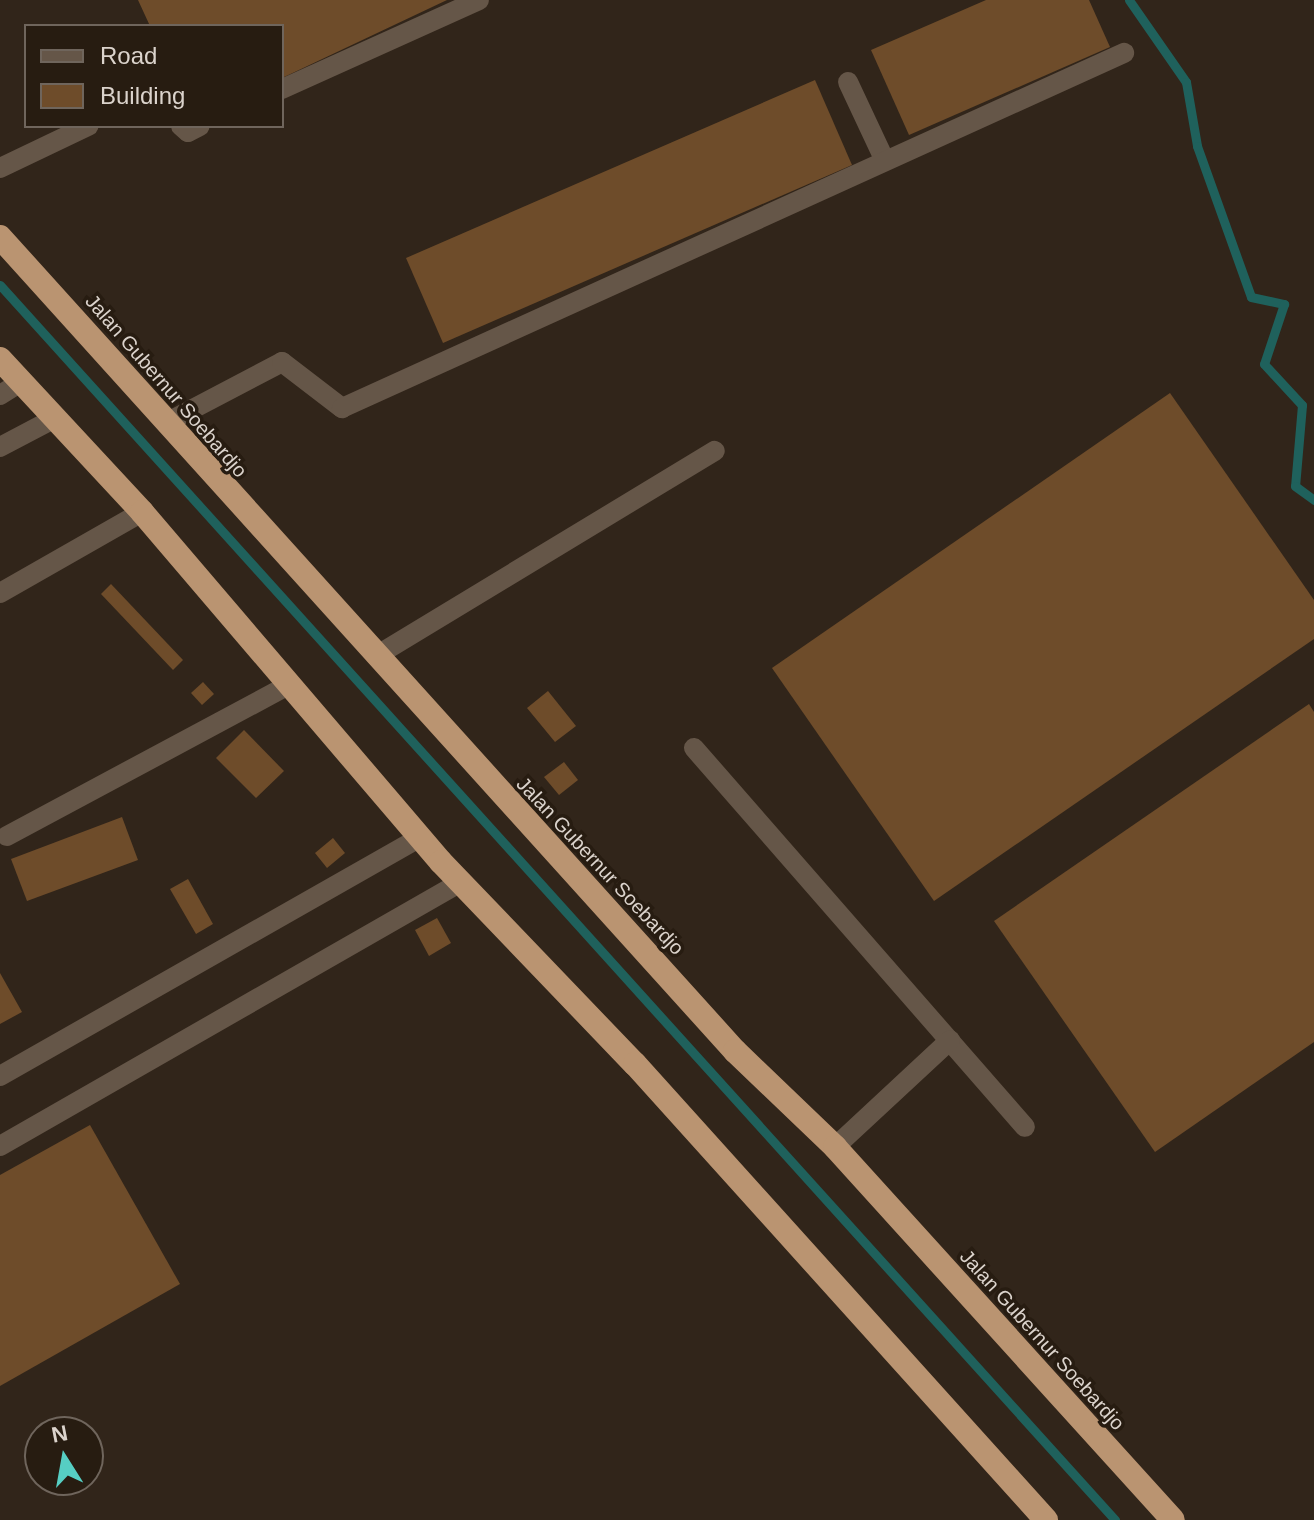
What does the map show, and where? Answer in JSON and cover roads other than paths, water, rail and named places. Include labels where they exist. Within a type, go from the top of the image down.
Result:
[{"type":"highway","name":"Jalan Gubernur Soebardjo","points":[[0,237],[735,1051],[835,1147],[1173,1520]]},
{"type":"highway","points":[[0,359],[10,388],[55,418],[142,512],[420,837],[635,1064],[1046,1520]]},
{"type":"lane","points":[[284,88],[479,0]]},
{"type":"lane","points":[[166,423],[282,362],[342,408],[1124,53]]},
{"type":"lane","points":[[848,82],[885,161]]},
{"type":"lane","points":[[0,168],[84,128]]},
{"type":"lane","points":[[0,447],[55,418]]},
{"type":"lane","points":[[376,656],[715,451]]},
{"type":"lane","points":[[0,593],[142,512]]},
{"type":"lane","points":[[7,836],[290,684]]},
{"type":"lane","points":[[694,748],[1025,1127]]},
{"type":"lane","points":[[0,1076],[420,837]]},
{"type":"lane","points":[[0,1146],[461,882]]},
{"type":"lane","points":[[835,1147],[950,1040]]},
{"type":"waterway","points":[[1129,0],[1186,82],[1197,146],[1251,297],[1284,304],[1264,364],[1302,405],[1295,486],[1314,500]]},
{"type":"waterway","points":[[0,285],[1115,1520]]}]
